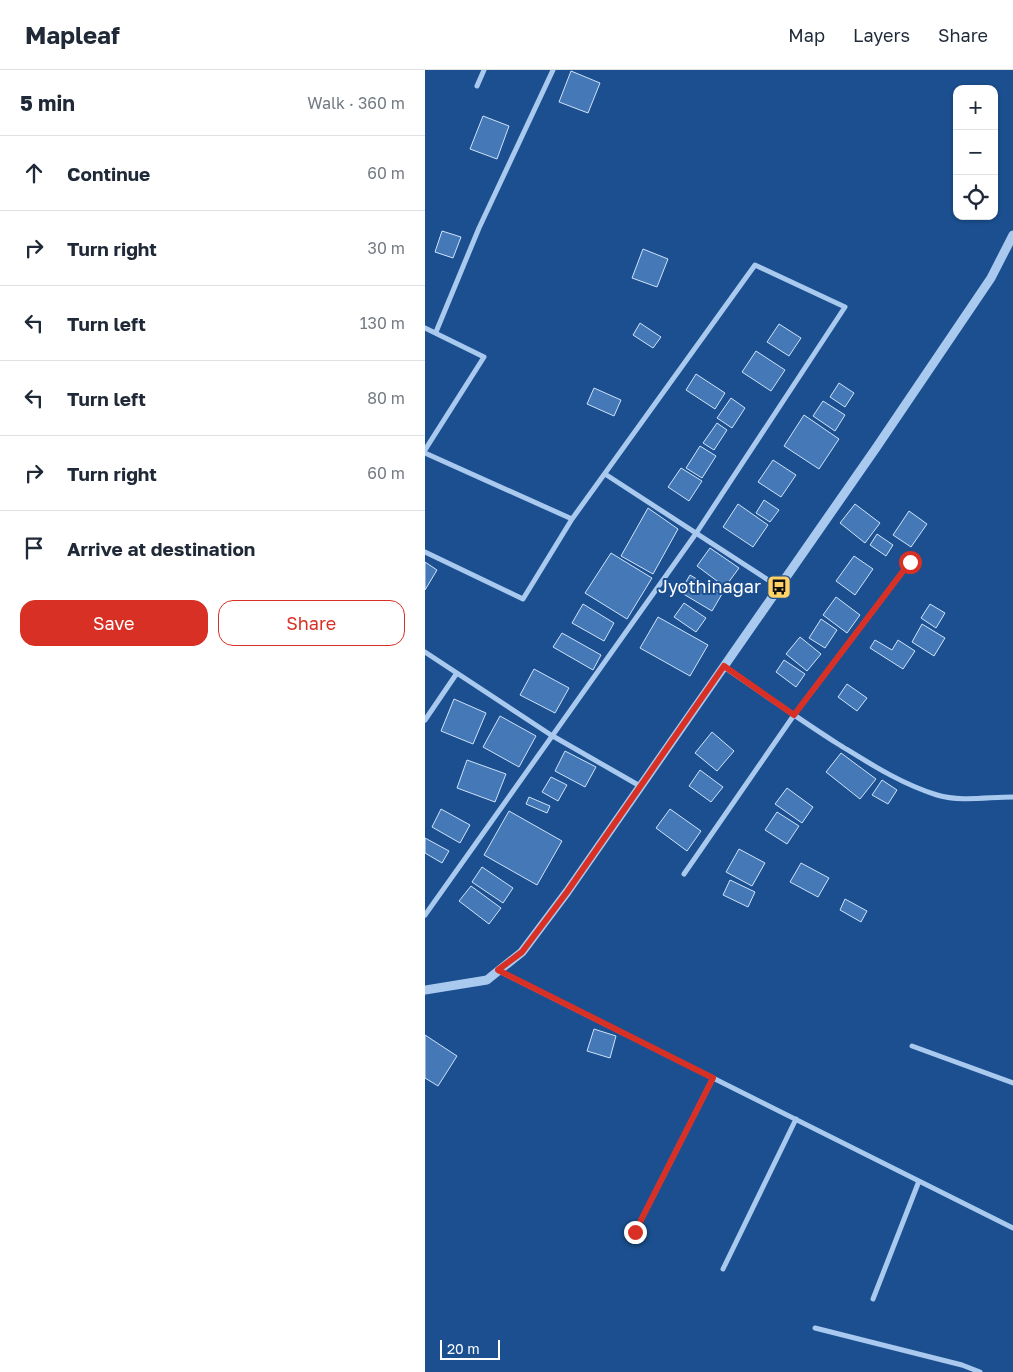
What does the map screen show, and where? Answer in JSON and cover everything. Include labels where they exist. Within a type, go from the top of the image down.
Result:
[{"type":"street","points":[[477,86],[484,70]]},
{"type":"street","points":[[436,332],[479,228],[553,70]]},
{"type":"street","points":[[425,990],[487,980],[522,952],[779,587],[991,278],[1013,235]]},
{"type":"street","points":[[425,552],[523,599],[572,519],[755,265],[845,307],[697,532],[425,916]]},
{"type":"street","points":[[425,328],[484,357],[425,451],[572,519]]},
{"type":"street","points":[[605,474],[779,587]]},
{"type":"street","points":[[684,874],[794,715],[910,562]]},
{"type":"street","points":[[425,652],[551,736],[640,786]]},
{"type":"street","points":[[724,666],[794,715],[871,764],[910,784],[937,795],[957,798],[1013,797]]},
{"type":"street","points":[[425,720],[457,673]]},
{"type":"street","points":[[498,970],[1013,1228]]},
{"type":"street","points":[[912,1046],[1013,1083]]},
{"type":"street","points":[[635,1232],[713,1078]]},
{"type":"street","points":[[723,1269],[796,1119]]},
{"type":"street","points":[[873,1299],[919,1181]]},
{"type":"street","points":[[815,1328],[962,1365],[980,1372]]},
{"type":"building","points":[[571,71],[600,83],[588,113],[559,102]]},
{"type":"building","points":[[483,116],[509,126],[497,159],[470,149]]},
{"type":"building","points":[[442,231],[461,237],[453,258],[435,252]]},
{"type":"building","points":[[643,249],[668,259],[657,287],[632,278]]},
{"type":"building","points":[[640,323],[661,337],[653,348],[633,335]]},
{"type":"building","points":[[779,324],[801,338],[789,356],[767,342]]},
{"type":"building","points":[[756,351],[785,370],[771,391],[742,372]]},
{"type":"building","points":[[696,374],[725,393],[715,409],[686,390]]},
{"type":"building","points":[[839,383],[854,393],[845,407],[830,397]]},
{"type":"building","points":[[594,388],[621,400],[614,416],[587,404]]},
{"type":"building","points":[[731,398],[745,408],[732,428],[717,418]]},
{"type":"building","points":[[823,401],[845,415],[835,431],[813,416]]},
{"type":"building","points":[[804,415],[839,439],[819,469],[784,446]]},
{"type":"building","points":[[717,423],[727,430],[714,450],[703,443]]},
{"type":"building","points":[[700,446],[716,456],[702,478],[686,468]]},
{"type":"building","points":[[773,460],[796,475],[781,497],[758,482]]},
{"type":"building","points":[[681,468],[702,481],[689,501],[668,487]]},
{"type":"building","points":[[764,500],[779,510],[770,522],[756,513]]},
{"type":"building","points":[[738,504],[768,525],[753,547],[723,527]]},
{"type":"building","points":[[855,504],[880,523],[865,543],[840,523]]},
{"type":"building","points":[[648,508],[678,529],[653,574],[621,556]]},
{"type":"building","points":[[909,511],[927,524],[911,547],[893,535]]},
{"type":"building","points":[[877,534],[893,545],[886,556],[870,545]]},
{"type":"building","points":[[710,548],[739,568],[725,587],[697,566]]},
{"type":"building","points":[[611,553],[652,578],[627,619],[585,593]]},
{"type":"building","points":[[854,556],[873,569],[855,595],[836,581]]},
{"type":"building","points":[[425,562],[437,570],[425,590]]},
{"type":"building","points":[[690,575],[722,594],[712,611],[680,592]]},
{"type":"building","points":[[836,597],[860,615],[847,633],[823,615]]},
{"type":"building","points":[[684,603],[706,618],[696,632],[674,617]]},
{"type":"building","points":[[583,604],[614,623],[604,641],[572,623]]},
{"type":"building","points":[[930,604],[945,613],[936,628],[921,618]]},
{"type":"building","points":[[658,617],[708,645],[690,676],[640,648]]},
{"type":"building","points":[[821,619],[837,630],[825,648],[809,638]]},
{"type":"building","points":[[922,624],[945,638],[934,656],[912,642]]},
{"type":"building","points":[[562,633],[601,655],[593,670],[553,647]]},
{"type":"building","points":[[800,637],[821,654],[807,671],[786,654]]},
{"type":"building","points":[[875,640],[892,650],[898,640],[915,651],[903,669],[870,648]]},
{"type":"building","points":[[784,660],[805,674],[796,687],[776,672]]},
{"type":"building","points":[[534,669],[569,688],[555,713],[520,695]]},
{"type":"building","points":[[847,684],[867,698],[857,711],[838,697]]},
{"type":"building","points":[[454,699],[486,713],[473,744],[441,731]]},
{"type":"building","points":[[500,716],[536,736],[519,767],[483,747]]},
{"type":"building","points":[[712,732],[734,751],[717,771],[695,753]]},
{"type":"building","points":[[565,751],[596,767],[585,787],[555,771]]},
{"type":"building","points":[[841,753],[876,779],[860,799],[826,772]]},
{"type":"building","points":[[467,760],[506,774],[495,802],[457,788]]},
{"type":"building","points":[[700,770],[723,787],[711,802],[689,786]]},
{"type":"building","points":[[551,777],[567,785],[558,801],[542,792]]},
{"type":"building","points":[[882,780],[897,790],[888,804],[872,795]]},
{"type":"building","points":[[787,788],[813,807],[802,823],[775,804]]},
{"type":"building","points":[[529,797],[550,806],[547,813],[526,804]]},
{"type":"building","points":[[441,809],[470,825],[460,843],[432,827]]},
{"type":"building","points":[[670,809],[701,831],[687,851],[656,828]]},
{"type":"building","points":[[509,811],[562,841],[537,885],[484,855]]},
{"type":"building","points":[[777,812],[799,826],[787,844],[765,830]]},
{"type":"building","points":[[425,838],[449,851],[442,863],[425,853]]},
{"type":"building","points":[[739,849],[765,863],[752,886],[726,872]]},
{"type":"building","points":[[801,863],[829,878],[818,897],[790,882]]},
{"type":"building","points":[[482,867],[513,888],[503,903],[472,882]]},
{"type":"building","points":[[730,880],[755,892],[748,907],[723,895]]},
{"type":"building","points":[[471,886],[501,908],[489,924],[459,901]]},
{"type":"building","points":[[845,899],[867,911],[861,922],[840,910]]},
{"type":"building","points":[[594,1029],[616,1036],[610,1058],[587,1051]]},
{"type":"building","points":[[425,1035],[457,1056],[438,1086],[425,1078]]},
{"type":"place","name":"Jyothinagar","points":[[779,587]]},
{"type":"route","points":[[635,1232],[713,1078],[498,970],[522,952],[567,892],[724,666],[794,715],[910,562]]}]
